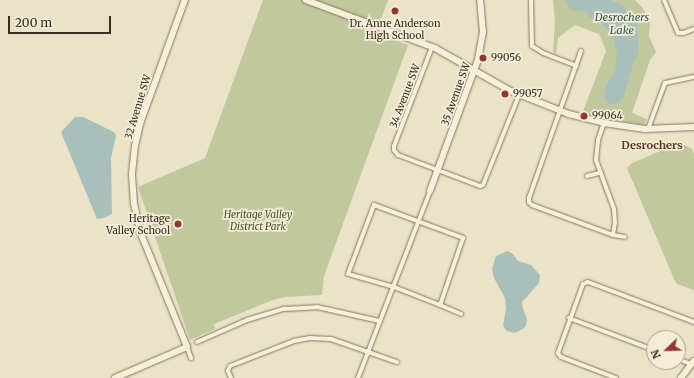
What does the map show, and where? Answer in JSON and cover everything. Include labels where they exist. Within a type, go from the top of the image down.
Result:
[{"type":"street","name":"32 Avenue SW","points":[[185,0],[140,124],[135,146],[132,174],[134,204],[140,232],[147,254],[191,358]]},
{"type":"street","points":[[306,0],[432,47],[519,95],[560,111],[604,123],[648,129],[694,128]]},
{"type":"street","name":"35 Avenue SW","points":[[430,191],[475,71],[483,33],[480,0]]},
{"type":"street","points":[[531,0],[532,46],[544,53],[577,66]]},
{"type":"street","points":[[664,0],[678,33],[683,34],[694,29]]},
{"type":"street","name":"34 Avenue SW","points":[[432,47],[394,146],[395,152],[438,170]]},
{"type":"street","points":[[581,51],[577,66],[529,198],[529,202],[532,205],[613,235],[626,237]]},
{"type":"street","points":[[648,129],[666,83],[694,77]]},
{"type":"street","points":[[438,170],[480,186],[485,184],[519,95]]},
{"type":"street","points":[[604,123],[596,151],[596,160],[599,173],[614,209],[615,223],[613,235]]},
{"type":"street","points":[[588,176],[599,173]]},
{"type":"street","points":[[358,378],[370,351],[379,321],[394,287],[430,191]]},
{"type":"street","points":[[440,305],[463,238],[374,205],[347,272],[350,276],[394,287],[461,314]]},
{"type":"street","points":[[616,378],[559,355],[558,348],[581,285],[586,282],[694,322]]},
{"type":"street","points":[[197,342],[247,320],[284,309],[317,308],[379,321]]},
{"type":"street","points":[[569,318],[646,347]]},
{"type":"street","points":[[231,378],[228,368],[230,366],[294,341],[310,338],[332,339],[370,351],[397,362]]},
{"type":"street","points":[[115,378],[187,347]]},
{"type":"street","points":[[681,378],[693,362]]},
{"type":"green space","name":"Heritage Valley District Park","points":[[263,0],[388,0],[376,33],[408,45],[324,276],[322,295],[285,297],[273,300],[214,324],[215,329],[190,340],[138,187],[205,158]]},
{"type":"green space","points":[[553,0],[635,0],[642,7],[650,22],[649,36],[656,52],[650,60],[632,113],[647,119],[644,125],[582,114],[606,51],[599,34],[575,25],[558,38],[556,54],[553,52],[555,22]]},
{"type":"green space","points":[[677,144],[685,145],[692,149],[694,155],[694,290],[677,284],[674,279],[627,168],[632,163]]},
{"type":"water","name":"Desrochers Lake","points":[[565,0],[610,0],[621,4],[632,16],[637,25],[639,53],[634,61],[623,99],[618,103],[609,104],[605,100],[604,95],[606,86],[615,71],[617,54],[613,35],[599,21],[590,18],[587,13],[582,10],[576,12],[570,9]]},
{"type":"water","points":[[75,117],[83,117],[114,132],[116,136],[111,158],[112,214],[104,218],[97,219],[61,132]]},
{"type":"water","points":[[507,251],[512,253],[518,261],[531,265],[540,275],[539,283],[522,302],[527,319],[526,326],[514,333],[507,331],[503,326],[506,309],[505,298],[494,278],[492,269],[496,256]]},
{"type":"place","name":"Dr. Anne Anderson High School","points":[[395,11]]},
{"type":"place","name":"99056","points":[[483,58]]},
{"type":"place","name":"99057","points":[[505,94]]},
{"type":"place","name":"99064","points":[[584,116]]},
{"type":"place","name":"Heritage Valley School","points":[[178,224]]},
{"type":"district","name":"Desrochers","points":[[652,145]]}]
